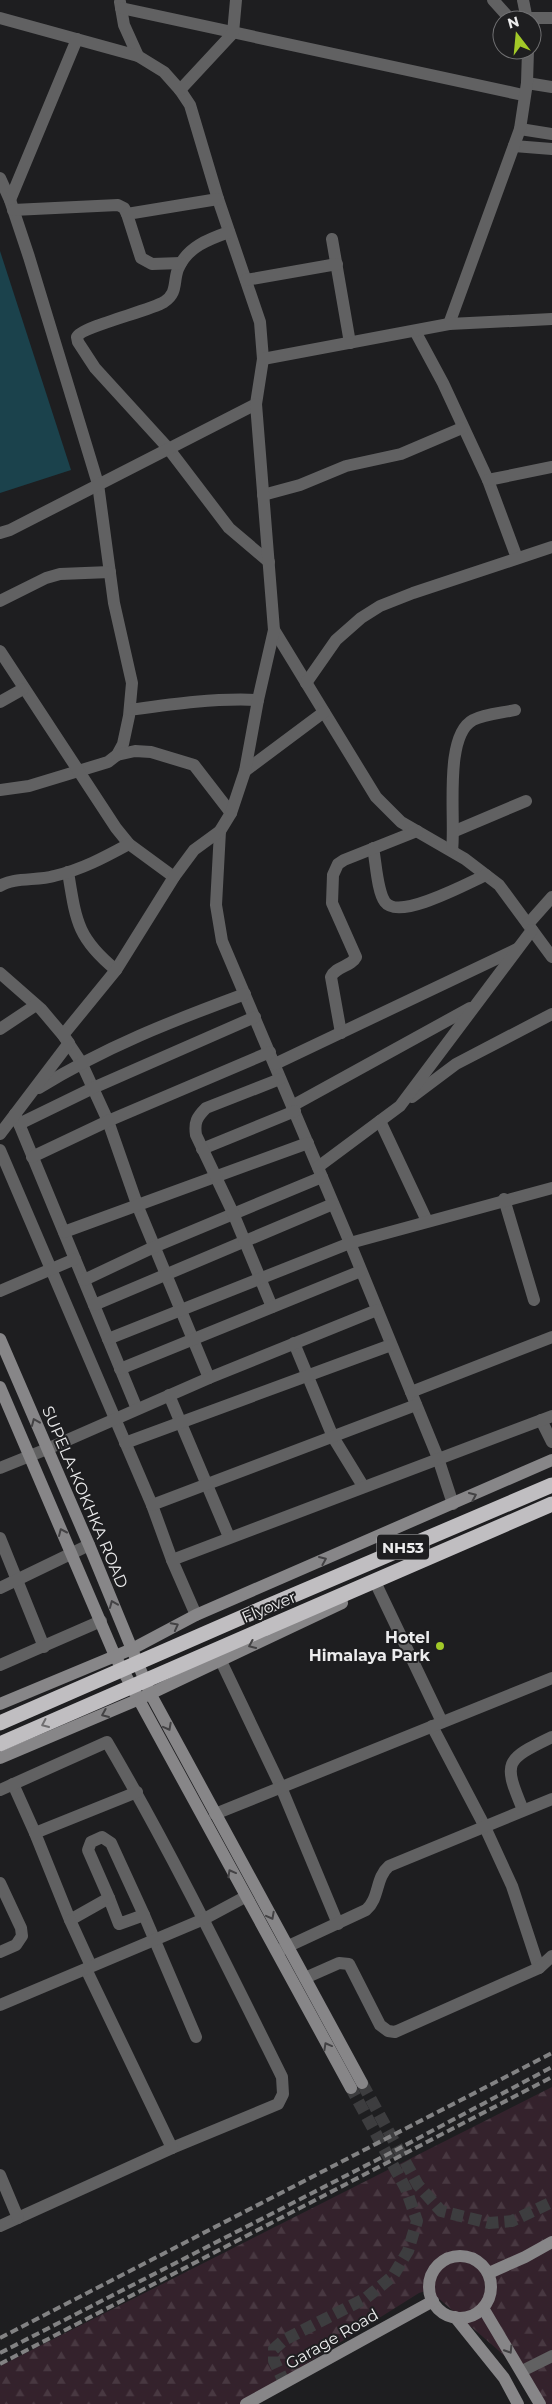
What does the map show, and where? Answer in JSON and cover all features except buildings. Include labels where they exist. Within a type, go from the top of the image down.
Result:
[{"type":"highway","name":"Flyover","points":[[0,1723],[357,1566],[552,1485]]},
{"type":"highway","name":"Flyover","points":[[0,1744],[552,1510]]},
{"type":"street","points":[[180,90],[233,32],[236,0]]},
{"type":"street","points":[[493,0],[502,10]]},
{"type":"street","points":[[138,56],[124,25],[120,4],[233,32],[523,96]]},
{"type":"street","points":[[0,18],[138,56],[164,72],[180,90],[190,105],[218,199],[260,322],[263,359],[256,404],[274,630],[258,700],[245,771],[231,813],[220,831],[194,850],[174,877],[116,970],[63,1035]]},
{"type":"street","points":[[12,205],[77,39]]},
{"type":"street","points":[[449,324],[520,129],[523,96],[527,82],[528,60]]},
{"type":"street","points":[[527,82],[552,87]]},
{"type":"street","points":[[520,129],[552,134]]},
{"type":"street","points":[[514,146],[552,150]]},
{"type":"street","points":[[0,178],[12,205],[98,484],[114,603],[132,683],[130,710],[123,744],[117,755],[108,762],[79,772],[28,786],[0,790]]},
{"type":"street","points":[[127,214],[218,199]]},
{"type":"street","points":[[12,205],[118,205],[124,208],[127,214],[141,258],[152,264],[181,263]]},
{"type":"street","points":[[229,232],[199,244],[181,263],[175,291],[164,301],[126,317],[82,330],[76,337],[80,347],[95,368],[168,448],[229,528],[268,562]]},
{"type":"street","points":[[332,239],[350,343]]},
{"type":"street","points":[[246,280],[336,264]]},
{"type":"street","points":[[263,359],[449,324],[552,319]]},
{"type":"street","points":[[415,330],[443,383],[462,428],[488,480],[517,558]]},
{"type":"street","points":[[0,533],[10,530],[256,404]]},
{"type":"street","points":[[263,495],[300,485],[346,466],[401,454],[462,428]]},
{"type":"street","points":[[488,480],[552,467]]},
{"type":"street","points":[[306,682],[336,640],[361,618],[380,606],[552,547]]},
{"type":"street","points":[[0,601],[46,578],[60,574],[110,572]]},
{"type":"street","points":[[274,630],[376,797],[400,822],[452,851],[498,885],[530,927],[547,939],[552,957]]},
{"type":"street","points":[[0,651],[23,689],[116,828],[129,844],[174,877]]},
{"type":"street","points":[[0,702],[23,689]]},
{"type":"street","points":[[130,710],[190,701],[258,700]]},
{"type":"street","points":[[452,851],[455,830],[454,752],[460,732],[474,720],[515,710]]},
{"type":"street","points":[[245,771],[324,712]]},
{"type":"street","points":[[117,755],[135,751],[151,752],[194,765],[231,813]]},
{"type":"street","points":[[455,830],[526,801]]},
{"type":"street","points":[[220,831],[216,905],[222,941],[350,1243],[438,1458],[453,1504]]},
{"type":"street","points":[[340,1033],[331,977],[335,971],[353,962],[356,957],[332,903],[333,875],[338,864],[344,860],[417,831]]},
{"type":"street","points":[[0,886],[5,883],[34,880],[68,872],[97,861],[129,844]]},
{"type":"street","points":[[373,848],[381,891],[385,902],[391,907],[413,907],[486,876]]},
{"type":"street","points":[[68,872],[74,908],[85,939],[96,953],[116,970]]},
{"type":"street","points":[[400,1106],[519,948],[530,927],[552,898]]},
{"type":"street","points":[[32,1157],[108,1121],[340,1033],[519,948]]},
{"type":"street","points":[[0,973],[36,1005],[69,1043],[32,1092],[17,1119]]},
{"type":"street","points":[[32,1092],[81,1062],[151,1029],[245,994]]},
{"type":"street","points":[[0,1030],[36,1005]]},
{"type":"street","points":[[202,1150],[293,1109],[474,1006]]},
{"type":"street","points":[[84,1280],[320,1172],[380,1121],[456,1064],[552,1014]]},
{"type":"street","points":[[0,1134],[17,1119],[255,1017]]},
{"type":"street","points":[[63,1035],[81,1062],[108,1121],[138,1207],[166,1273],[179,1310],[209,1378]]},
{"type":"street","points":[[272,1307],[234,1213],[202,1150],[195,1126],[198,1116],[206,1108],[280,1079]]},
{"type":"street","points":[[17,1119],[137,1409]]},
{"type":"street","points":[[380,1121],[427,1221]]},
{"type":"street","points":[[64,1232],[138,1207],[308,1143]]},
{"type":"street","points":[[0,1150],[152,1504],[172,1560],[196,1615]]},
{"type":"street","points":[[108,1339],[350,1243],[504,1199],[552,1188]]},
{"type":"street","points":[[504,1199],[534,1300]]},
{"type":"street","points":[[94,1305],[333,1204]]},
{"type":"street","points":[[0,1291],[75,1258]]},
{"type":"street","points":[[120,1369],[361,1271]]},
{"type":"street","points":[[0,1468],[169,1394],[377,1310]]},
{"type":"street","points":[[411,1392],[552,1337]]},
{"type":"street","name":"SUPELA-KOKHKA ROAD","points":[[0,1340],[90,1544],[150,1694],[305,1978],[356,2086],[275,1952]]},
{"type":"street","points":[[294,1343],[333,1437],[363,1486]]},
{"type":"street","points":[[125,1443],[391,1345]]},
{"type":"street","points":[[0,1387],[115,1656],[125,1672],[137,1700],[275,1952],[288,1948],[366,1910],[372,1904],[380,1876],[389,1866],[552,1798]]},
{"type":"street","points":[[169,1394],[229,1537]]},
{"type":"street","points":[[152,1504],[416,1405]]},
{"type":"street","points":[[172,1560],[546,1418],[552,1442]]},
{"type":"street","points":[[0,1704],[132,1649],[196,1615],[552,1460]]},
{"type":"street","points":[[0,1758],[137,1700],[377,1586],[552,1510]]},
{"type":"street","points":[[0,1538],[44,1647]]},
{"type":"street","points":[[0,1588],[18,1581],[90,1544]]},
{"type":"street","points":[[377,1586],[437,1724],[512,1886],[539,1968]]},
{"type":"street","points":[[0,1665],[101,1621]]},
{"type":"street","points":[[220,1659],[281,1787],[338,1924]]},
{"type":"street","points":[[216,1814],[552,1678]]},
{"type":"street","points":[[522,1810],[510,1780],[509,1771],[512,1762],[530,1747],[552,1737]]},
{"type":"street","points":[[0,1790],[107,1742],[137,1792],[204,1919],[282,2077],[283,2094],[278,2104],[172,2148],[0,2226]]},
{"type":"street","points":[[13,1784],[35,1833],[89,1968],[172,2148]]},
{"type":"street","points":[[35,1833],[137,1792]]},
{"type":"street","points":[[144,1915],[119,1924],[88,1850],[91,1842],[102,1837],[111,1843],[144,1915],[196,2037]]},
{"type":"street","points":[[0,1883],[21,1928],[22,1936],[16,1945],[0,1952]]},
{"type":"street","points":[[0,2005],[204,1919],[245,1897]]},
{"type":"street","points":[[70,1920],[109,1898]]},
{"type":"street","points":[[305,1978],[339,1963],[349,1964],[380,2025],[388,2031],[395,2032],[539,1968],[552,1956]]},
{"type":"street","points":[[0,2176],[18,2218]]},
{"type":"street","points":[[489,2273],[525,2257],[552,2242]]},
{"type":"street","points":[[455,2257],[474,2259],[489,2273],[491,2284],[490,2297],[483,2308],[470,2316],[454,2317],[442,2312],[433,2301],[429,2290],[430,2280],[438,2266],[446,2260],[455,2257]]},
{"type":"street","name":"Garage Road","points":[[246,2404],[433,2301]]},
{"type":"street","points":[[483,2308],[540,2404]]},
{"type":"street","points":[[454,2317],[504,2378],[518,2404]]},
{"type":"street","points":[[522,2371],[552,2356]]},
{"type":"green space","points":[[552,2087],[552,2404],[540,2404],[522,2371],[429,2290],[419,2293],[242,2404],[0,2404],[0,2366]]},
{"type":"water","points":[[0,251],[71,470],[0,493]]},
{"type":"tunnel","points":[[362,2083],[418,2185],[441,2211],[489,2223],[512,2221],[552,2202]]},
{"type":"tunnel","points":[[285,2384],[274,2361],[274,2349],[284,2340],[366,2298],[393,2276],[408,2251],[417,2221],[406,2189],[351,2088]]},
{"type":"railway","points":[[0,2338],[552,2053]]},
{"type":"railway","points":[[0,2353],[398,2149],[552,2067]]},
{"type":"railway","points":[[0,2364],[552,2077]]},
{"type":"place","name":"Hotel Himalaya Park","points":[[440,1646]]}]
